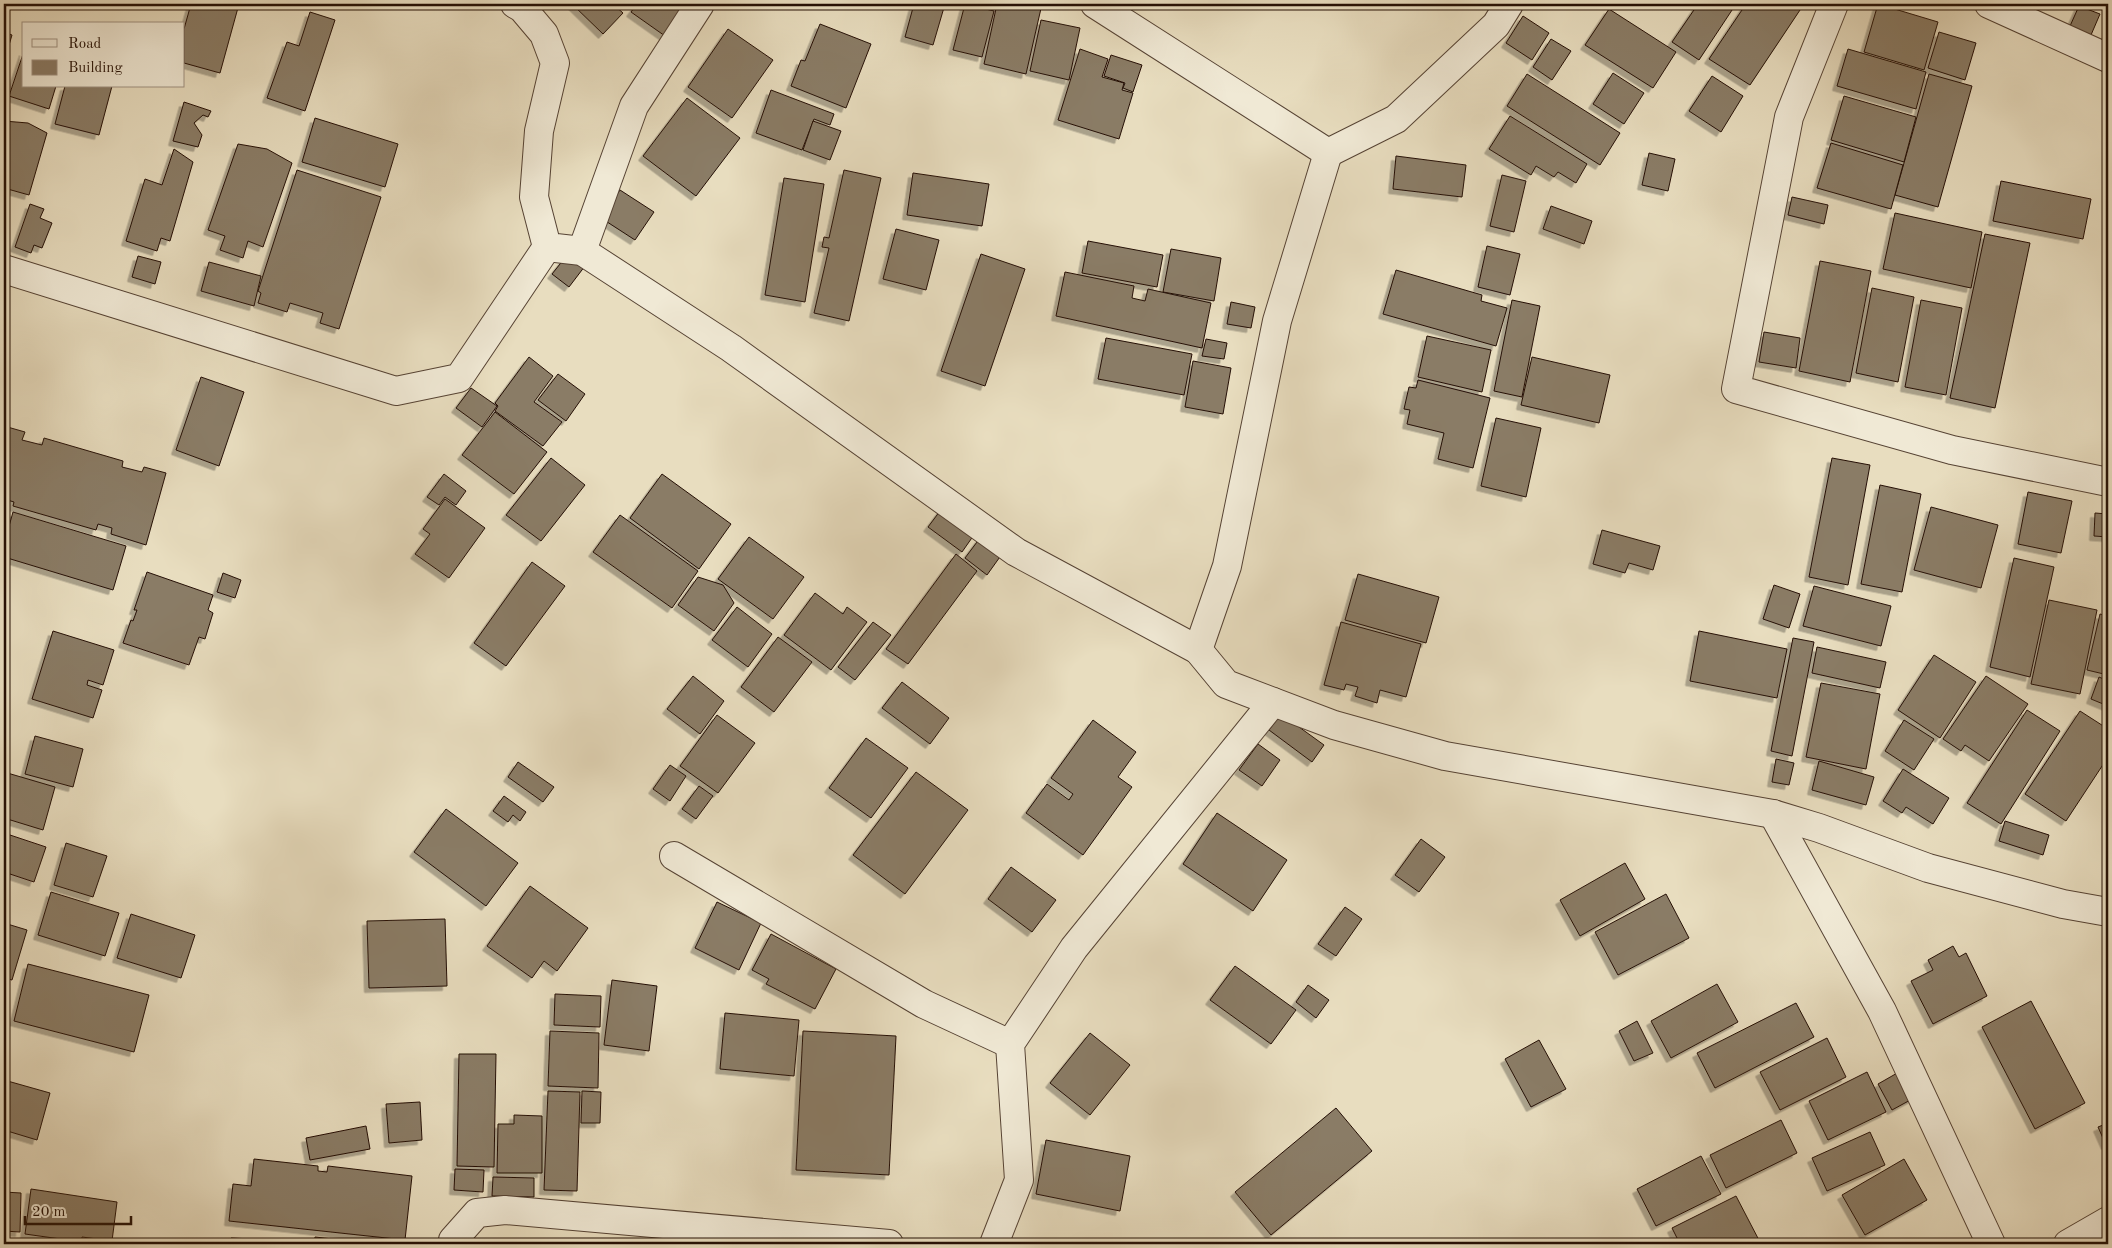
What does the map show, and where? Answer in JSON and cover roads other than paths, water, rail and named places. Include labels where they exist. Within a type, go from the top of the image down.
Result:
[{"type":"street","points":[[6,275],[396,391],[459,378],[547,247],[534,197],[539,132],[555,63],[544,34],[522,8],[515,4]]},
{"type":"street","points":[[582,251],[634,106],[700,4]]},
{"type":"street","points":[[1095,4],[1328,153]]},
{"type":"street","points":[[1198,650],[1227,566],[1277,321],[1328,153],[1396,119],[1496,24],[1509,4]]},
{"type":"street","points":[[1834,4],[1789,117],[1736,390],[1952,450],[2108,482]]},
{"type":"street","points":[[1989,4],[2108,58]]},
{"type":"street","points":[[547,247],[582,251],[731,348],[1016,552],[1198,650],[1226,684],[1334,725],[1445,756],[1773,814],[1819,828],[1928,868],[2063,904],[2108,912]]},
{"type":"street","points":[[994,1244],[1019,1180],[1010,1044],[1074,948],[1273,702]]},
{"type":"street","points":[[1773,814],[1882,1011],[1991,1244]]},
{"type":"street","points":[[674,856],[924,1004],[1010,1044]]},
{"type":"street","points":[[453,1244],[453,1240],[477,1213],[505,1210],[888,1244]]},
{"type":"street","points":[[2068,1244],[2108,1221]]}]
